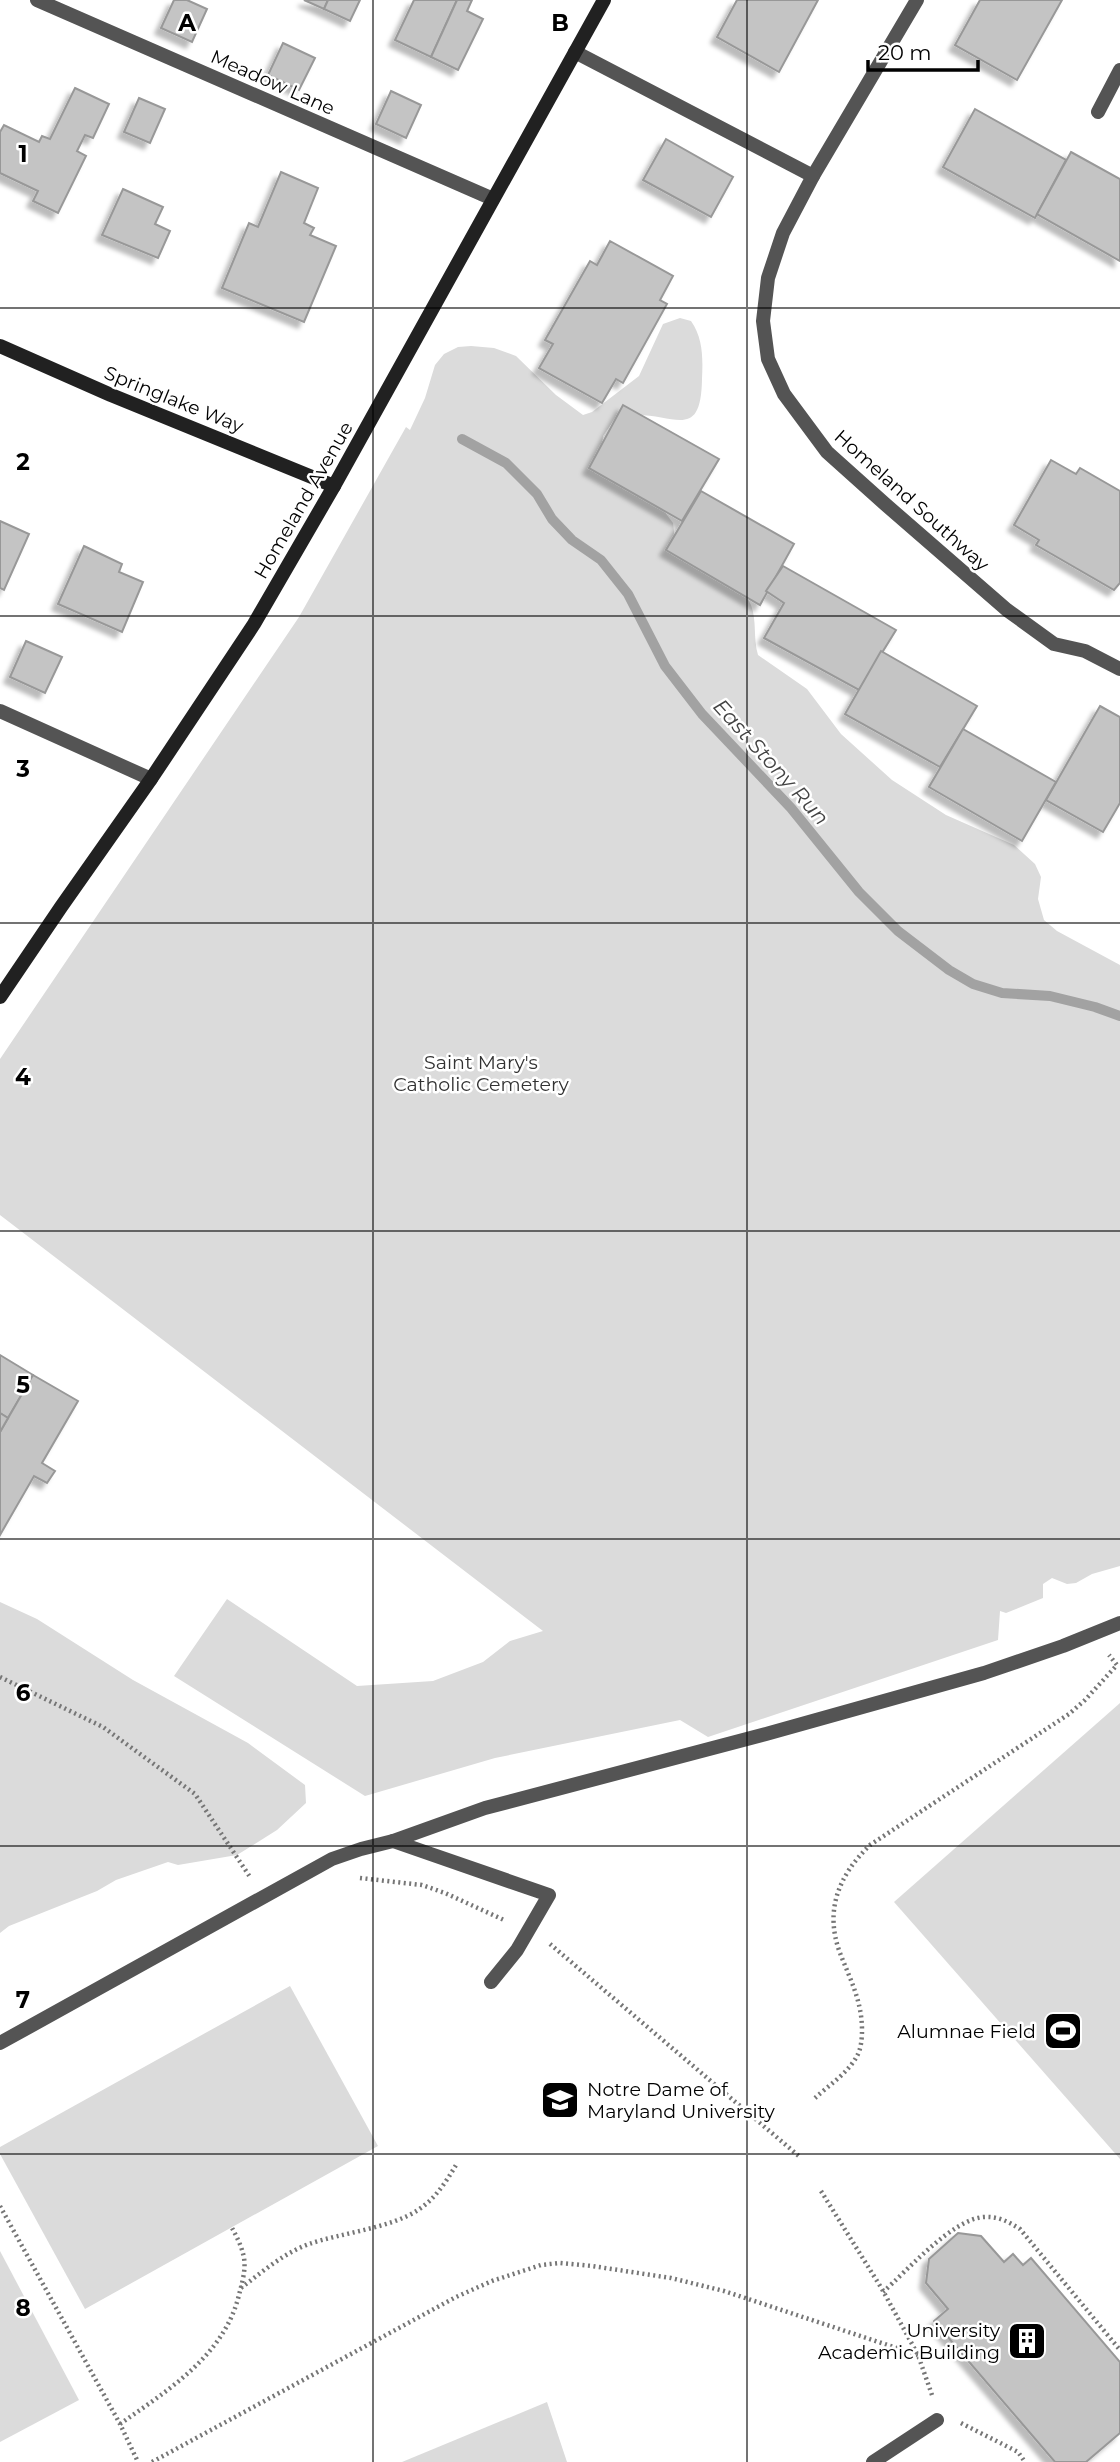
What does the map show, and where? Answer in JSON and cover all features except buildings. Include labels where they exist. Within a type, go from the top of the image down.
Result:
[{"type":"street","name":"Meadow Lane","points":[[37,0],[493,199]]},
{"type":"street","name":"Homeland Avenue","points":[[0,998],[254,624],[334,486],[604,0]]},
{"type":"street","name":"Homeland Southway","points":[[917,0],[813,176],[783,233],[768,278],[763,321],[768,359],[784,394],[827,452],[1007,610],[1055,644],[1085,651],[1120,669]]},
{"type":"street","points":[[575,52],[813,176]]},
{"type":"street","points":[[1098,112],[1120,70]]},
{"type":"street","name":"Springlake Way","points":[[0,346],[111,395],[334,486]]},
{"type":"street","points":[[0,711],[151,779]]},
{"type":"street","points":[[0,2043],[315,1868],[361,1849],[393,1841],[485,1808],[984,1673],[1120,1623]]},
{"type":"street","points":[[393,1841],[549,1895],[517,1950],[491,1982]]},
{"type":"street","points":[[873,2462],[937,2420]]},
{"type":"path","points":[[815,2098],[850,2066],[859,2054],[862,2039],[858,1995],[839,1950],[835,1929],[837,1888],[845,1874],[870,1845],[1069,1714],[1116,1665]]},
{"type":"path","points":[[0,1677],[103,1727],[195,1794],[264,1896]]},
{"type":"path","points":[[315,1868],[337,1877],[422,1885],[513,1924]]},
{"type":"path","points":[[547,1941],[800,2157]]},
{"type":"path","points":[[241,2288],[289,2254],[307,2245],[393,2221],[417,2211],[443,2186],[456,2165]]},
{"type":"path","points":[[821,2191],[918,2355],[934,2401],[937,2420],[958,2421],[1018,2452],[1025,2462]]},
{"type":"path","points":[[0,2206],[120,2424],[138,2462]]},
{"type":"path","points":[[883,2292],[959,2226],[971,2220],[996,2217],[1009,2221],[1020,2229],[1120,2350]]},
{"type":"path","points":[[120,2424],[203,2360],[225,2331],[233,2316],[241,2288],[244,2259],[232,2228]]},
{"type":"path","points":[[152,2462],[456,2297],[502,2277],[541,2265],[560,2263],[592,2266],[671,2278],[724,2291],[918,2355]]},
{"type":"green space","name":"Saint Mary's Catholic Cemetery","points":[[680,318],[691,321],[698,334],[701,349],[702,379],[697,411],[683,420],[635,415],[614,420],[603,436],[602,446],[661,507],[673,523],[675,540],[729,579],[746,597],[753,611],[758,655],[807,689],[841,734],[892,780],[946,815],[1014,845],[1035,864],[1041,877],[1038,899],[1044,920],[1057,931],[1120,965],[1120,1566],[1092,1574],[1076,1583],[1067,1584],[1052,1578],[1043,1584],[1043,1598],[1006,1613],[1000,1611],[998,1640],[708,1737],[680,1720],[495,1758],[365,1796],[174,1676],[227,1599],[357,1686],[433,1681],[483,1662],[510,1641],[543,1631],[0,1215],[0,1059],[299,617],[406,427],[410,430],[425,398],[435,365],[444,354],[458,347],[471,346],[494,348],[516,356],[556,395],[583,415],[592,412],[639,376],[663,324]]},
{"type":"green space","points":[[0,1602],[37,1619],[133,1680],[248,1743],[305,1785],[306,1803],[277,1830],[237,1855],[178,1865],[168,1862],[116,1880],[97,1891],[9,1926],[0,1933]]},
{"type":"green space","name":"Alumnae Field","points":[[1120,1703],[1120,2159],[894,1902]]},
{"type":"green space","points":[[290,1986],[378,2146],[85,2309],[0,2154],[0,2147]]},
{"type":"green space","points":[[0,2251],[79,2400],[0,2442]]},
{"type":"green space","points":[[547,2402],[567,2462],[402,2462]]},
{"type":"waterway","name":"East Stony Run","points":[[462,439],[506,463],[537,494],[552,519],[572,540],[601,560],[628,594],[665,666],[702,714],[791,808],[859,892],[898,931],[949,970],[973,984],[1002,993],[1050,996],[1120,1016]]},
{"type":"place","name":"Alumnae Field","points":[[1063,2031]]},
{"type":"place","name":"Notre Dame of Maryland University","points":[[560,2100]]},
{"type":"place","name":"University Academic Building","points":[[1027,2341]]}]
